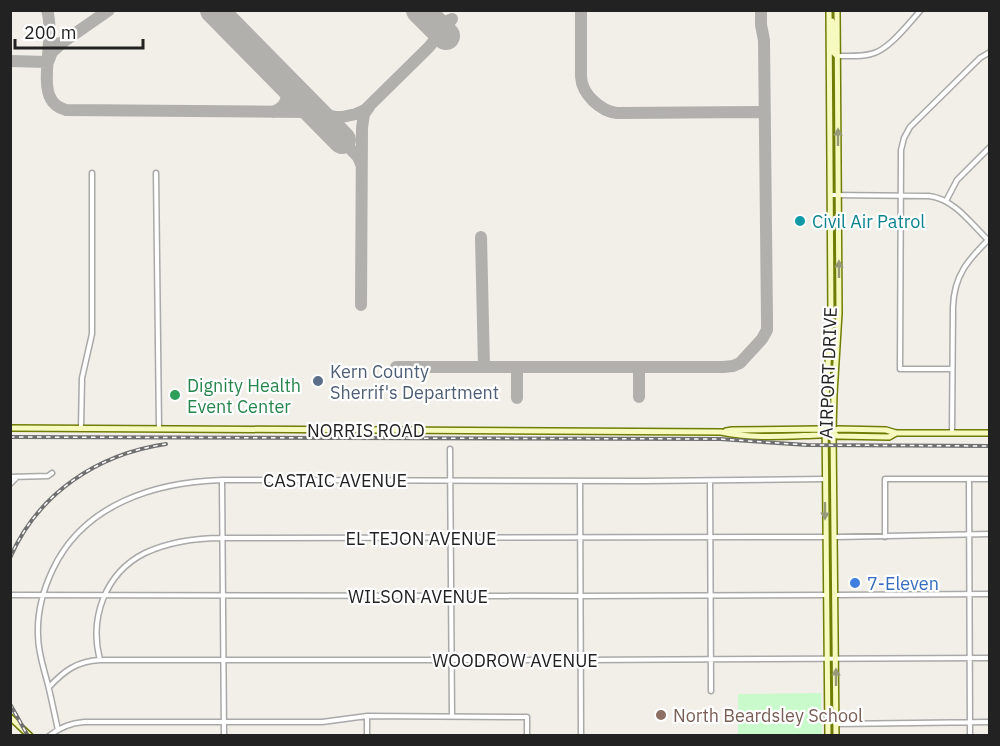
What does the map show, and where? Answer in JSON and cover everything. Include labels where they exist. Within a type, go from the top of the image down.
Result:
[{"type":"main road","points":[[829,10],[833,27],[833,52],[837,56]]},
{"type":"main road","name":"AIRPORT DRIVE","points":[[828,735],[825,400],[831,324],[829,10]]},
{"type":"main road","name":"AIRPORT DRIVE","points":[[836,735],[833,432],[839,313],[837,10]]},
{"type":"main road","name":"NORRIS ROAD","points":[[10,428],[722,432],[821,429],[825,432],[833,432],[838,429],[867,429],[896,432],[990,433]]},
{"type":"main road","points":[[10,717],[30,735]]},
{"type":"street","points":[[837,56],[864,56],[880,51],[921,10]]},
{"type":"street","points":[[952,369],[900,369],[901,150],[904,138],[912,126],[980,58],[990,52]]},
{"type":"street","points":[[908,122],[912,126]]},
{"type":"street","points":[[946,201],[962,175],[990,147]]},
{"type":"street","points":[[81,429],[82,378],[92,334],[92,173]]},
{"type":"street","points":[[156,173],[159,429]]},
{"type":"street","points":[[830,195],[929,196],[952,205],[989,240],[966,264],[955,290],[952,433]]},
{"type":"street","points":[[450,449],[452,716]]},
{"type":"street","points":[[10,477],[48,477],[52,474]]},
{"type":"street","points":[[10,484],[17,477]]},
{"type":"street","name":"CASTAIC AVENUE","points":[[58,729],[39,648],[38,622],[43,595],[55,564],[67,545],[84,526],[104,511],[126,499],[162,488],[222,480],[710,481],[825,478]]},
{"type":"street","points":[[885,537],[885,479],[990,479]]},
{"type":"street","points":[[969,479],[970,735]]},
{"type":"street","points":[[222,480],[224,735]]},
{"type":"street","points":[[580,481],[581,735]]},
{"type":"street","points":[[710,481],[711,691]]},
{"type":"street","points":[[835,537],[990,534]]},
{"type":"street","name":"EL TEJON AVENUE","points":[[100,660],[96,643],[96,623],[104,595],[110,585],[129,563],[145,554],[185,541],[222,538],[826,537]]},
{"type":"street","points":[[835,595],[990,594]]},
{"type":"street","name":"WILSON AVENUE","points":[[10,595],[826,595]]},
{"type":"street","name":"WOODROW AVENUE","points":[[49,687],[70,667],[86,661],[100,660],[990,658]]},
{"type":"street","points":[[367,716],[367,735]]},
{"type":"street","points":[[49,735],[69,724],[84,722],[328,722],[367,716],[452,716],[527,717],[527,735]]},
{"type":"street","points":[[836,724],[990,722]]},
{"type":"green space","points":[[821,693],[822,735],[738,735],[738,694]]},
{"type":"taxiway","points":[[47,10],[49,21],[48,91],[54,103],[63,109],[310,112],[335,117],[356,114],[365,110],[429,47],[452,19],[443,22],[435,21],[421,10]]},
{"type":"taxiway","points":[[63,42],[109,10]]},
{"type":"taxiway","points":[[581,10],[582,83],[593,101],[604,109],[617,113],[758,112],[765,117]]},
{"type":"taxiway","points":[[396,367],[723,367],[740,363],[762,339],[767,330],[764,40],[761,10]]},
{"type":"taxiway","points":[[10,61],[48,62],[52,52],[63,42],[53,43],[50,35]]},
{"type":"taxiway","points":[[254,51],[276,73],[285,86],[287,93],[285,102],[281,108],[273,112]]},
{"type":"taxiway","points":[[284,80],[320,113]]},
{"type":"taxiway","points":[[361,305],[362,128],[364,114],[369,107]]},
{"type":"taxiway","points":[[342,140],[358,157],[361,164]]},
{"type":"taxiway","points":[[481,237],[484,367]]},
{"type":"taxiway","points":[[517,367],[517,398]]},
{"type":"taxiway","points":[[639,367],[639,397]]},
{"type":"runway","points":[[214,10],[342,140]]},
{"type":"runway","points":[[420,10],[446,36]]},
{"type":"railway","points":[[10,437],[720,439],[807,445],[990,446]]},
{"type":"railway","points":[[10,558],[22,535],[37,514],[73,480],[117,457],[166,444]]},
{"type":"railway","points":[[10,704],[28,736]]},
{"type":"place","name":"Civil Air Patrol","points":[[800,221]]},
{"type":"place","name":"Kern County Sherrif's Department","points":[[318,381]]},
{"type":"place","name":"Dignity Health Event Center","points":[[175,395]]},
{"type":"place","name":"7-Eleven","points":[[855,583]]},
{"type":"place","name":"North Beardsley School","points":[[661,715]]}]
